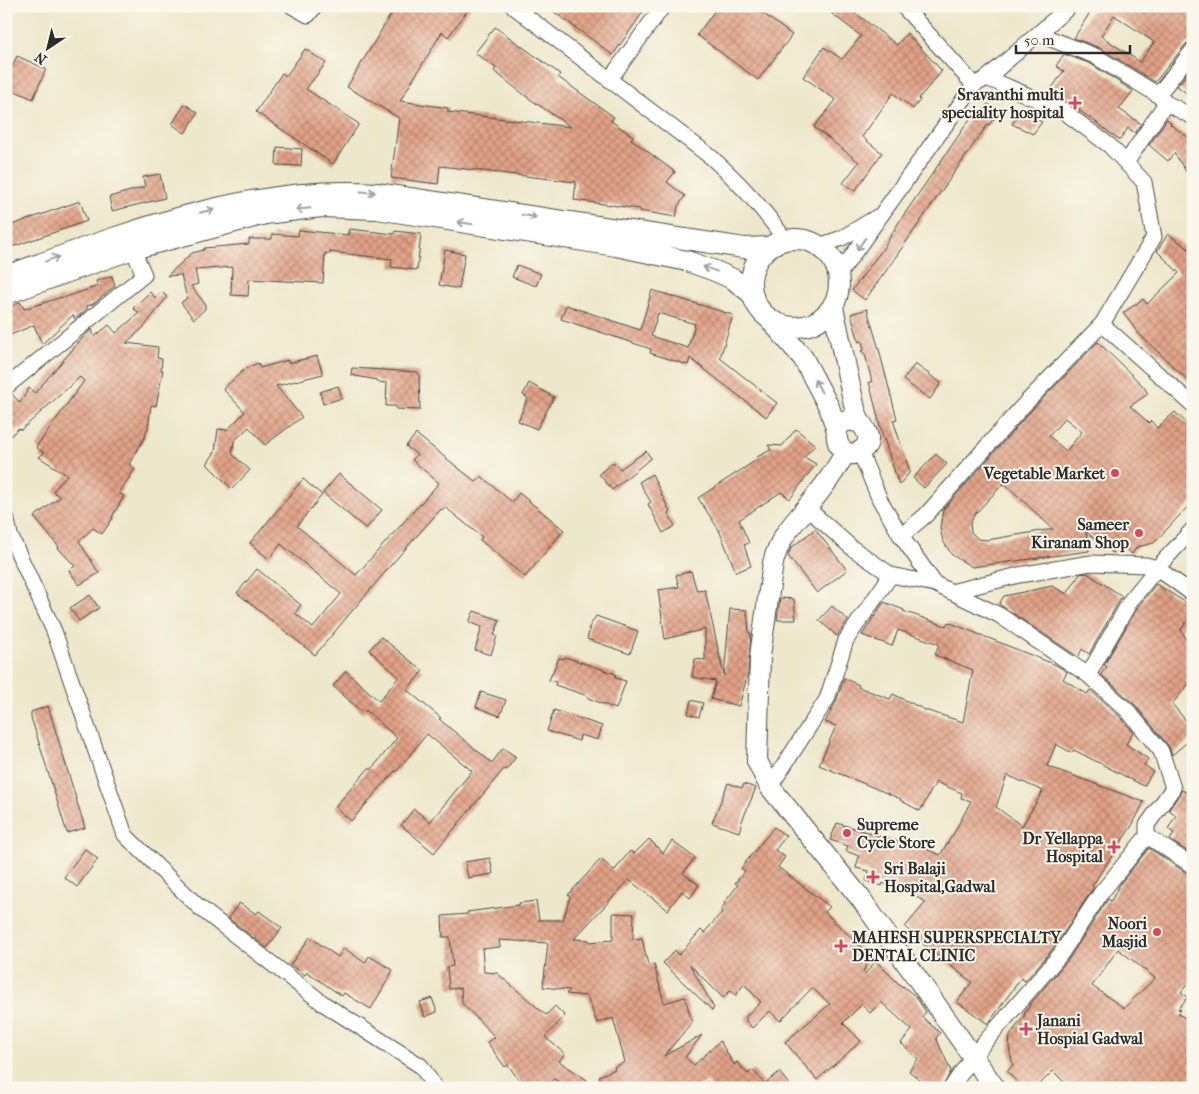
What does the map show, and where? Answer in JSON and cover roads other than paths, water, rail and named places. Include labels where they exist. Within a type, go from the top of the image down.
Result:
[{"type":"main road","points":[[6,276],[128,232],[262,198],[324,191],[376,193],[725,246],[744,248],[802,239],[819,246],[832,258],[839,274],[840,291],[833,307],[822,320],[806,327],[788,328],[772,322]]},
{"type":"main road","points":[[6,294],[133,249],[265,214],[321,208],[378,209],[616,246],[687,261],[733,279],[752,294]]},
{"type":"main road","points":[[777,243],[757,260],[751,276],[752,294],[759,310],[803,358],[829,406],[837,431]]},
{"type":"main road","points":[[833,307],[856,409],[860,423],[868,431],[869,437],[864,448],[853,452],[787,530],[776,549],[760,656],[757,761],[770,787],[861,900],[995,1088]]},
{"type":"main road","points":[[853,452],[837,444],[837,431],[839,426],[849,421],[860,423]]},
{"type":"street","points":[[292,6],[308,15],[315,6]]},
{"type":"street","points":[[513,6],[532,12],[610,79],[711,157],[735,178],[773,222],[777,243]]},
{"type":"street","points":[[610,79],[664,6]]},
{"type":"street","points":[[901,536],[926,514],[1021,408],[1102,324],[1154,237],[1144,182],[1110,146],[1062,110],[981,81],[903,6]]},
{"type":"street","points":[[839,274],[981,81],[1070,6]]},
{"type":"street","points":[[1038,34],[1095,56],[1193,117]]},
{"type":"street","points":[[1126,163],[1162,99],[1193,50]]},
{"type":"street","points":[[819,246],[842,238],[882,214]]},
{"type":"street","points":[[6,386],[144,275],[133,249]]},
{"type":"street","points":[[1102,324],[1193,405]]},
{"type":"street","points":[[853,452],[901,536],[935,584]]},
{"type":"street","points":[[806,508],[852,548],[891,575],[935,584],[999,615],[1088,675],[1128,711],[1161,751],[1173,788],[1147,825],[1147,836],[1101,893],[1060,954],[972,1057],[950,1088]]},
{"type":"street","points":[[6,516],[8,536],[54,631],[124,835],[200,908],[324,1004],[421,1066],[435,1088]]},
{"type":"street","points":[[1088,675],[1131,600],[1193,529]]},
{"type":"street","points":[[951,592],[1019,575],[1091,562],[1146,565],[1157,568],[1193,594]]},
{"type":"street","points":[[770,787],[827,699],[846,640],[891,575]]},
{"type":"street","points":[[1147,836],[1193,866]]},
{"type":"place","name":"Sravanthi multi speciality hospital","points":[[1075,103]]},
{"type":"place","name":"Vegetable Market","points":[[1115,473]]},
{"type":"place","name":"Sameer Kiranam Shop","points":[[1139,533]]},
{"type":"place","name":"Supreme Cycle Store","points":[[847,833]]},
{"type":"place","name":"Dr Yellappa Hospital","points":[[1114,847]]},
{"type":"place","name":"Sri Balaji Hospital,Gadwal","points":[[873,877]]},
{"type":"place","name":"Noori Masjid","points":[[1157,932]]},
{"type":"place","name":"MAHESH SUPERSPECIALTY DENTAL CLINIC","points":[[841,946]]},
{"type":"place","name":"Janani Hospial Gadwal","points":[[1026,1029]]}]
